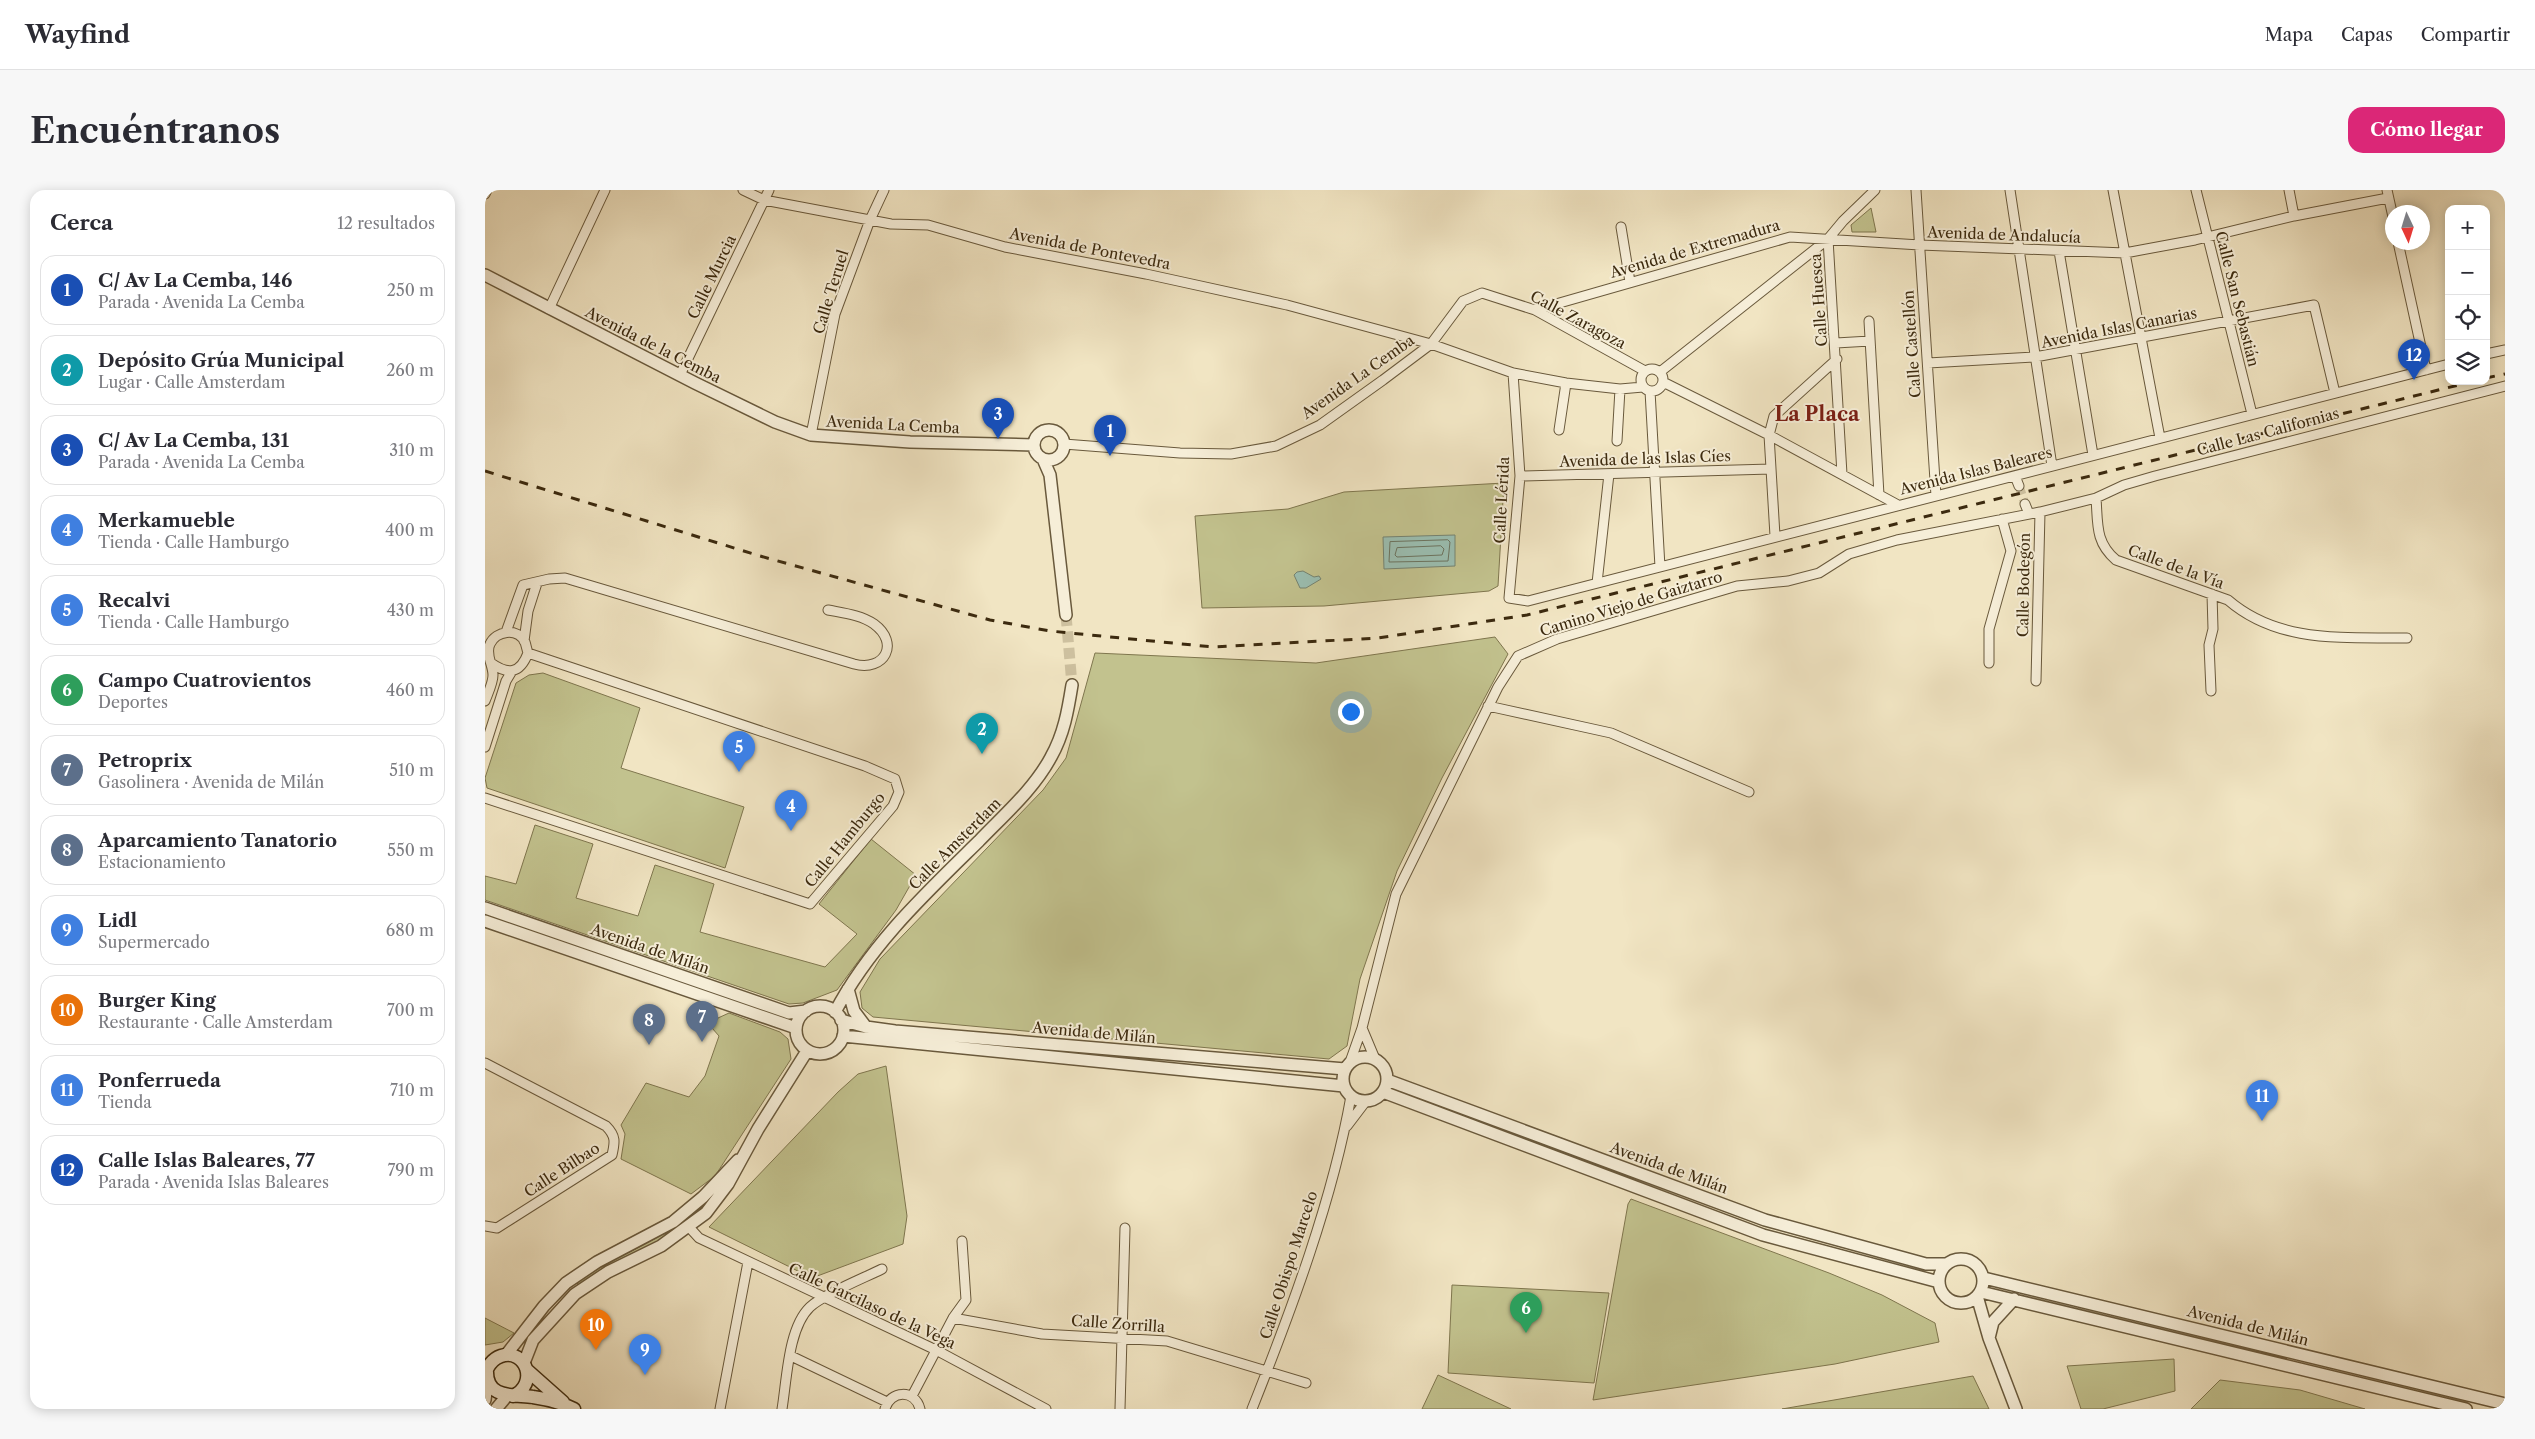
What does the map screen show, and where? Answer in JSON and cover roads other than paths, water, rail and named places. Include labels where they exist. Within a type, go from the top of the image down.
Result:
[{"type":"main road","points":[[495,1356],[519,1358],[525,1366],[573,1408],[542,1398],[509,1396],[493,1392],[486,1381],[488,1368],[495,1356]]},
{"type":"main road","points":[[509,1396],[523,1389],[526,1384],[525,1366]]},
{"type":"street","points":[[485,194],[487,190]]},
{"type":"street","points":[[549,309],[605,190]]},
{"type":"street","name":"Avenida de Pontevedra","points":[[743,190],[764,200],[904,226],[928,225],[1005,247],[1147,274],[1287,305],[1431,344],[1513,372],[1566,384],[1620,389],[1646,389]]},
{"type":"street","name":"Calle Murcia","points":[[680,375],[769,190]]},
{"type":"street","name":"Calle Teruel","points":[[811,436],[835,314],[870,220],[884,190]]},
{"type":"street","points":[[1660,372],[1828,239],[1843,221],[1875,190]]},
{"type":"street","name":"Calle Castellón","points":[[1916,190],[1937,496]]},
{"type":"street","points":[[2009,190],[2052,466]]},
{"type":"street","points":[[2113,190],[2161,438]]},
{"type":"street","name":"Calle San Sebastián","points":[[2196,190],[2252,414]]},
{"type":"street","points":[[2289,190],[2294,216]]},
{"type":"street","name":"Avenida de Andalucía","points":[[1828,239],[1919,245],[2125,253],[2388,194]]},
{"type":"street","points":[[1621,227],[1630,282]]},
{"type":"street","name":"Avenida de Extremadura","points":[[1535,310],[1790,236],[1828,239]]},
{"type":"street","name":"Calle Huesca","points":[[1828,239],[1837,359],[1842,474]]},
{"type":"street","points":[[2059,250],[2093,455]]},
{"type":"street","points":[[2400,250],[2426,370]]},
{"type":"street","name":"Avenida de la Cemba","points":[[485,275],[775,422],[811,436]]},
{"type":"street","name":"Calle Zaragoza","points":[[1431,344],[1463,301],[1482,292],[1535,310],[1645,372]]},
{"type":"street","name":"Avenida Islas Canarias","points":[[1927,363],[2035,358],[2314,304],[2335,393]]},
{"type":"street","points":[[1869,321],[1879,495]]},
{"type":"street","points":[[1836,343],[1870,341]]},
{"type":"street","name":"Avenida La Cemba","points":[[1064,444],[1181,453],[1231,454],[1276,446],[1320,425],[1431,344]]},
{"type":"street","points":[[2490,353],[2505,350]]},
{"type":"street","points":[[1775,536],[1769,434],[1774,416],[1837,359]]},
{"type":"street","name":"Avenida Islas Baleares","points":[[1509,598],[1528,601],[2445,365]]},
{"type":"street","points":[[1660,372],[1651,369],[1645,372],[1641,378],[1646,389],[1660,566]]},
{"type":"street","name":"Calle Lérida","points":[[1509,598],[1519,476],[1513,372]]},
{"type":"street","points":[[1660,372],[1663,382],[1769,434],[1898,505]]},
{"type":"street","points":[[1646,389],[1656,391],[1663,382]]},
{"type":"street","points":[[1559,430],[1566,384]]},
{"type":"street","name":"Calle Las Californias","points":[[2040,512],[2096,498],[2124,485],[2155,476],[2505,386]]},
{"type":"street","points":[[1617,441],[1620,389]]},
{"type":"street","points":[[1050,475],[1064,444],[1059,434],[1046,431],[1036,439],[1034,445],[1050,475],[1066,615]]},
{"type":"street","name":"Avenida La Cemba","points":[[811,436],[910,442],[1034,445]]},
{"type":"street","points":[[1043,459],[1058,458]]},
{"type":"street","name":"Avenida de las Islas Cíes","points":[[1519,476],[1771,469]]},
{"type":"street","points":[[1597,583],[1609,474]]},
{"type":"street","points":[[2015,476],[2019,486]]},
{"type":"street","name":"Calle de la Vía","points":[[2096,498],[2100,540],[2116,560],[2228,600],[2241,611],[2264,624],[2324,637],[2407,638]]},
{"type":"street","name":"Calle Bodegón","points":[[2025,504],[2029,514],[2040,512],[2036,681]]},
{"type":"street","name":"Camino Viejo de Gaiztarro","points":[[1348,1065],[1362,1028],[1395,894],[1488,706],[1518,656],[1557,639],[1737,586],[1788,581],[1819,573],[1849,554],[1897,540],[2029,514]]},
{"type":"street","points":[[1989,663],[1989,629],[2011,550],[2002,519]]},
{"type":"street","points":[[506,632],[523,585],[549,579],[578,581],[864,667],[879,663],[884,657],[887,645],[883,634],[875,625],[865,619],[828,610]]},
{"type":"street","points":[[485,747],[506,681],[512,671],[524,663],[528,653],[524,641],[528,611],[537,583]]},
{"type":"street","points":[[2211,691],[2209,645],[2213,629],[2212,594]]},
{"type":"street","points":[[485,701],[493,676],[487,645],[495,637],[506,632],[516,634],[524,641]]},
{"type":"street","name":"Calle Hamburgo","points":[[485,798],[810,904],[893,806],[899,792],[895,779],[865,766],[528,653]]},
{"type":"street","points":[[491,663],[501,670],[512,671]]},
{"type":"street","name":"Calle Amsterdam","points":[[838,1016],[848,989],[881,942],[1022,798],[1051,758],[1065,723],[1072,684]]},
{"type":"street","points":[[1488,706],[1611,733],[1749,792]]},
{"type":"street","name":"Avenida de Milán","points":[[485,908],[789,1013],[806,1011]]},
{"type":"street","name":"Avenida de Milán","points":[[485,921],[796,1028]]},
{"type":"street","points":[[848,989],[854,1011],[866,1027]]},
{"type":"street","points":[[818,1006],[838,1016],[843,1036],[839,1045],[827,1054],[815,1054],[807,1051],[799,1043],[796,1028],[799,1018],[806,1011],[818,1006]]},
{"type":"street","name":"Avenida de Milán","points":[[838,1016],[866,1027],[1348,1065]]},
{"type":"street","points":[[1362,1028],[1375,1058],[1383,1066],[1387,1080],[1383,1092],[1376,1098],[1366,1101],[1351,1096],[1344,1086],[1348,1065],[1362,1056],[1375,1058]]},
{"type":"street","name":"Avenida de Milán","points":[[843,1036],[1344,1086]]},
{"type":"street","points":[[525,1366],[533,1340],[575,1294],[608,1272],[661,1246],[706,1213],[728,1184],[807,1051]]},
{"type":"street","name":"Calle Bilbao","points":[[485,1063],[606,1126],[613,1133],[615,1143],[612,1155],[497,1228],[485,1226]]},
{"type":"street","name":"Avenida de Milán","points":[[1387,1080],[1765,1220],[1926,1264],[1946,1264]]},
{"type":"street","name":"Avenida de Milán","points":[[1383,1092],[1763,1235],[1939,1282]]},
{"type":"street","name":"Calle Obispo Marcelo","points":[[1252,1409],[1268,1370],[1320,1220],[1346,1128],[1351,1096]]},
{"type":"street","name":"Calle Obispo Marcelo","points":[[1346,1128],[1366,1101]]},
{"type":"street","points":[[495,1356],[566,1283],[597,1262],[673,1222],[703,1197],[727,1169],[743,1156]]},
{"type":"street","name":"Calle Garcilaso de la Vega","points":[[688,1226],[699,1238],[936,1350],[1046,1409]]},
{"type":"street","points":[[1120,1409],[1125,1228]]},
{"type":"street","points":[[912,1396],[953,1318],[966,1300],[962,1241]]},
{"type":"street","points":[[1984,1324],[1965,1303],[1951,1301],[1944,1295],[1939,1282],[1941,1271],[1946,1264],[1960,1258],[1971,1260],[1981,1270],[1984,1278],[1979,1294],[1984,1324],[2016,1409]]},
{"type":"street","points":[[721,1409],[748,1262]]},
{"type":"street","points":[[782,1409],[795,1331],[802,1317],[811,1306],[824,1298],[882,1269]]},
{"type":"street","name":"Avenida de Milán","points":[[1984,1278],[2505,1404]]},
{"type":"street","points":[[1965,1303],[1979,1294]]},
{"type":"street","name":"Avenida de Milán","points":[[1979,1294],[2014,1299],[2466,1409]]},
{"type":"street","points":[[1989,1338],[1993,1322],[2014,1299]]},
{"type":"street","name":"Calle Zorrilla","points":[[953,1318],[1042,1334],[1121,1336],[1167,1341],[1306,1383]]},
{"type":"street","points":[[791,1356],[886,1405],[893,1396],[903,1393],[912,1396],[920,1409]]},
{"type":"street","points":[[485,1400],[486,1381]]},
{"type":"street","points":[[496,1409],[509,1396]]},
{"type":"water","points":[[1455,535],[1455,566],[1384,569],[1383,537]]},
{"type":"water","points":[[1303,571],[1314,577],[1319,576],[1321,579],[1306,588],[1300,588],[1294,575],[1297,572]]},
{"type":"tunnel","points":[[2019,486],[2025,504]]},
{"type":"tunnel","points":[[1066,615],[1072,685]]},
{"type":"railway","points":[[2490,377],[2505,374]]},
{"type":"railway","points":[[485,471],[760,556],[990,620],[1050,631],[1213,647],[1378,638],[1527,615],[2459,385]]},
{"type":"place","name":"Calle Islas Baleares, 77","points":[[2414,380]]},
{"type":"place","name":"C/ Av La Cemba, 131","points":[[998,439]]},
{"type":"place","name":"C/ Av La Cemba, 146","points":[[1110,456]]},
{"type":"place","name":"Depósito Grúa Municipal","points":[[982,754]]},
{"type":"place","name":"Recalvi","points":[[739,772]]},
{"type":"place","name":"Merkamueble","points":[[791,831]]},
{"type":"place","name":"Petroprix","points":[[702,1042]]},
{"type":"place","name":"Aparcamiento Tanatorio","points":[[649,1045]]},
{"type":"place","name":"Ponferrueda","points":[[2262,1121]]},
{"type":"place","name":"Campo Cuatrovientos","points":[[1526,1333]]},
{"type":"place","name":"Burger King","points":[[596,1350]]},
{"type":"place","name":"Lidl","points":[[645,1375]]},
{"type":"district","name":"La Placa","points":[[1817,414]]}]
